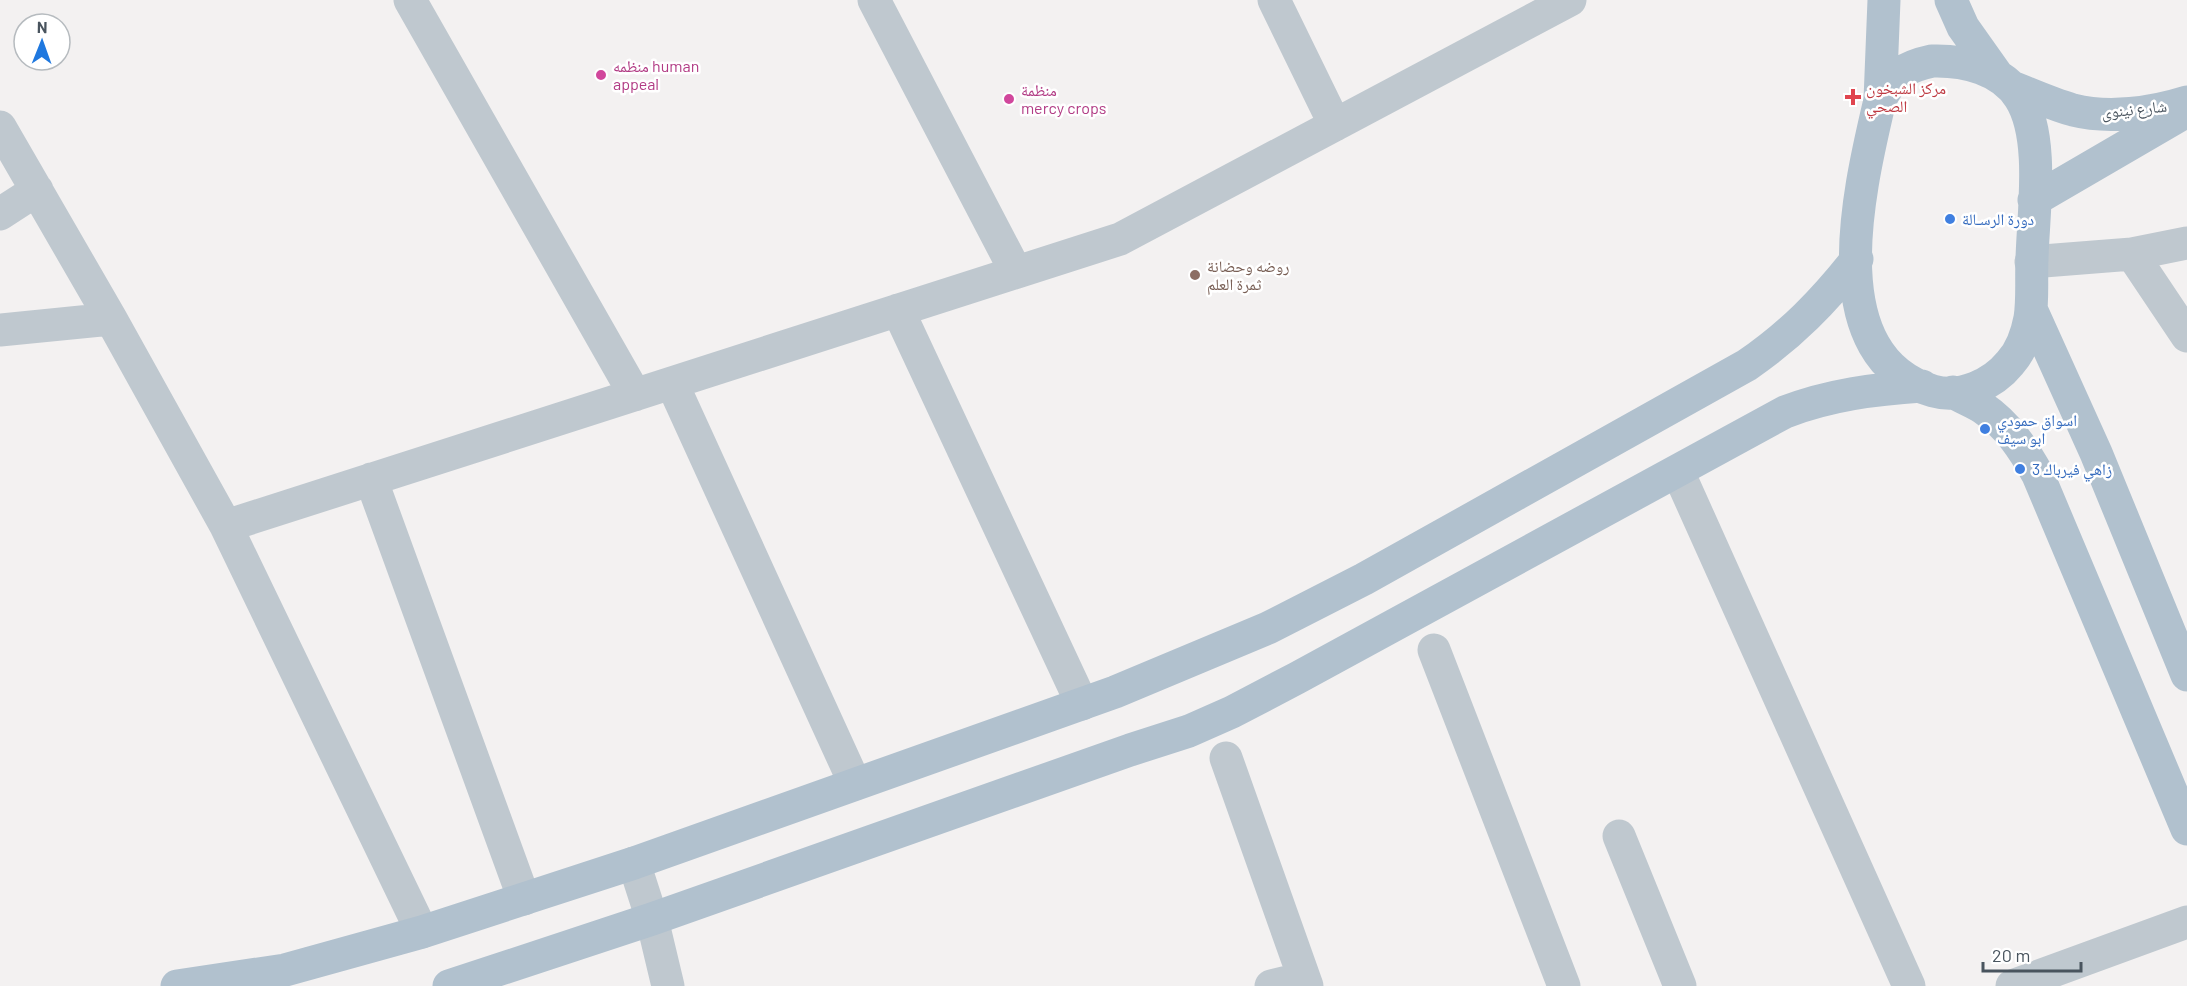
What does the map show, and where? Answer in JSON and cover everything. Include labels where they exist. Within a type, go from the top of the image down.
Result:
[{"type":"main road","points":[[1884,0],[1880,100],[1863,182],[1856,235],[1856,290],[1873,344],[1890,367],[1903,378],[1938,389],[1982,408],[1995,418],[2011,434],[2038,475],[2187,829]]},
{"type":"main road","points":[[448,986],[652,919],[1200,726],[1297,678],[1785,412],[1806,404],[1861,391],[1938,389],[1960,392],[1983,385],[2003,372],[2019,352],[2031,309],[2035,152],[2033,133],[2025,106],[1963,27],[1951,0]]},
{"type":"main road","name":"شارع نينوى","points":[[1880,100],[1895,77],[1914,64],[1947,61],[1979,68],[2053,103],[2090,113],[2137,112],[2187,102]]},
{"type":"main road","name":"شارع نينوى","points":[[2034,200],[2187,111]]},
{"type":"main road","points":[[177,986],[285,970],[422,932],[634,863],[1082,704],[1268,628],[1385,567],[1717,383],[1768,351],[1785,337],[1819,305],[1857,259]]},
{"type":"main road","points":[[2031,309],[2092,444],[2187,675]]},
{"type":"street","points":[[410,0],[635,395]]},
{"type":"street","points":[[874,0],[1016,272]]},
{"type":"street","points":[[1274,0],[1335,124]]},
{"type":"street","points":[[225,526],[1120,239],[1570,0]]},
{"type":"street","points":[[0,127],[111,320],[225,526],[422,932]]},
{"type":"street","points":[[0,214],[37,190]]},
{"type":"street","points":[[2031,262],[2132,254],[2187,243]]},
{"type":"street","points":[[2132,254],[2187,336]]},
{"type":"street","points":[[898,310],[1082,704]]},
{"type":"street","points":[[0,330],[111,320]]},
{"type":"street","points":[[672,383],[855,784]]},
{"type":"street","points":[[370,479],[524,899]]},
{"type":"street","points":[[1684,485],[1909,986]]},
{"type":"street","points":[[1434,650],[1564,986]]},
{"type":"street","points":[[1226,758],[1305,982],[1271,986]]},
{"type":"street","points":[[1619,836],[1680,986]]},
{"type":"street","points":[[634,863],[652,919],[668,986]]},
{"type":"street","points":[[2012,986],[2187,922]]},
{"type":"place","name":"منظمه human appeal","points":[[601,75]]},
{"type":"place","name":"مركز الشبخون الصحي","points":[[1853,97]]},
{"type":"place","name":"منظمة mercy crops","points":[[1009,99]]},
{"type":"place","name":"دورة الرسـالة","points":[[1950,219]]},
{"type":"place","name":"روضه وحضانة ثمرة العلم","points":[[1195,275]]},
{"type":"place","name":"اسواق حمودي ابو سيف","points":[[1985,429]]},
{"type":"place","name":"زاهي فيرباك 3","points":[[2020,469]]}]
